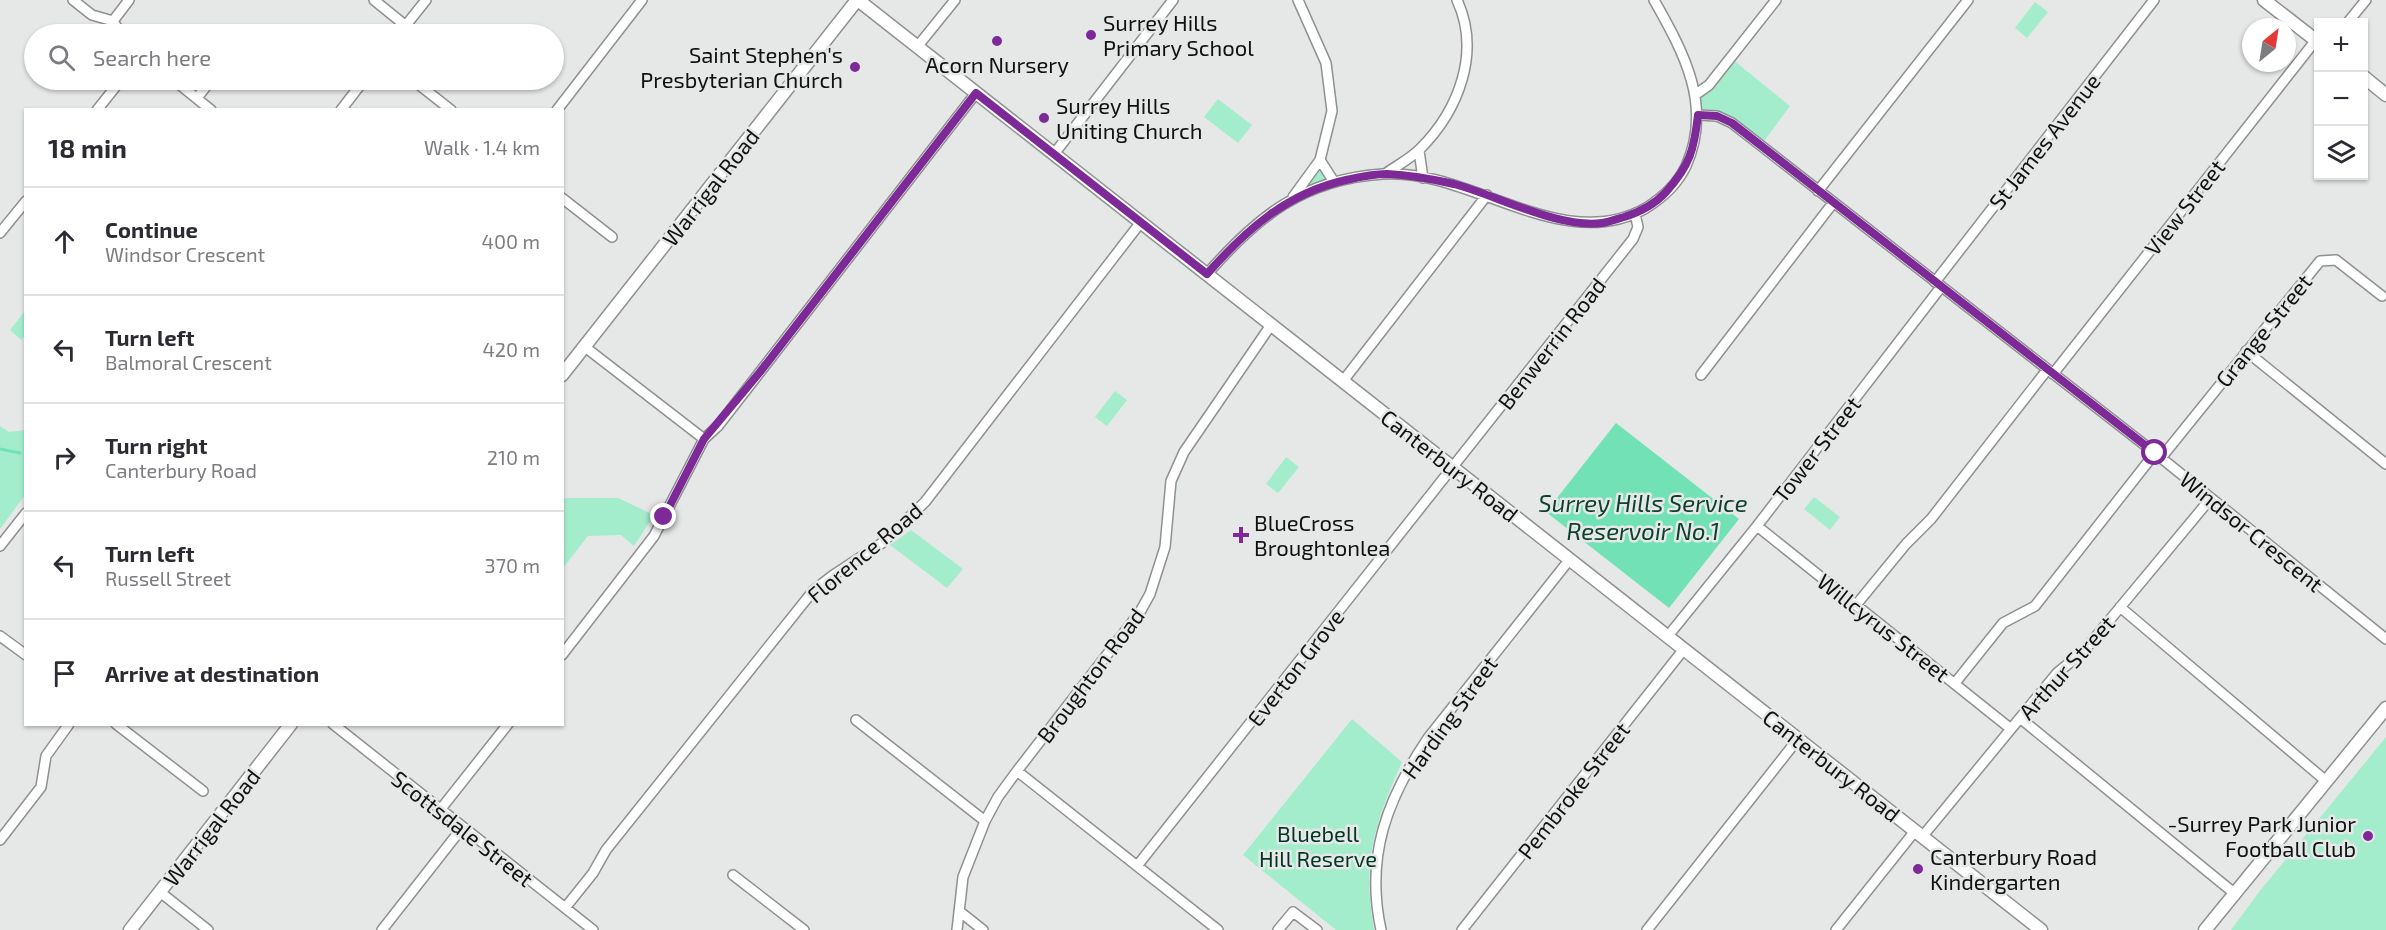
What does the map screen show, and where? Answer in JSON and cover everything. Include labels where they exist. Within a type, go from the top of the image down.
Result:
[{"type":"main road","name":"Canterbury Road","points":[[857,0],[1668,636],[1918,834],[2027,926],[2041,930]]},
{"type":"main road","name":"Warrigal Road","points":[[564,373],[857,0]]},
{"type":"main road","points":[[2264,0],[2314,39]]},
{"type":"main road","points":[[2368,80],[2386,95]]},
{"type":"main road","points":[[2205,930],[2386,708]]},
{"type":"main road","name":"Warrigal Road","points":[[130,930],[289,726]]},
{"type":"street","points":[[73,0],[92,15],[113,21],[115,24]]},
{"type":"street","points":[[113,21],[129,0]]},
{"type":"street","points":[[374,0],[404,24]]},
{"type":"street","points":[[408,24],[426,0]]},
{"type":"street","points":[[559,108],[642,0]]},
{"type":"street","points":[[918,47],[955,0]]},
{"type":"street","points":[[1054,154],[1173,0]]},
{"type":"street","points":[[1292,199],[1320,160],[1332,111],[1326,63],[1298,0]]},
{"type":"street","points":[[1385,174],[1419,151],[1444,121],[1459,89],[1467,59],[1465,18],[1457,0]]},
{"type":"street","points":[[1207,274],[1236,241],[1267,214],[1292,199],[1334,182],[1385,174],[1423,178],[1455,184],[1563,220],[1601,223],[1635,214],[1658,201],[1682,174],[1695,146],[1698,115],[1689,73],[1674,35],[1654,0]]},
{"type":"street","points":[[1695,95],[1709,85],[1776,0]]},
{"type":"street","points":[[1818,191],[1968,0]]},
{"type":"street","name":"St James Avenue","points":[[1938,285],[2154,0]]},
{"type":"street","points":[[2351,18],[2366,0]]},
{"type":"street","name":"View Street","points":[[1856,605],[1906,544],[1931,519],[2314,45]]},
{"type":"street","points":[[99,108],[113,90]]},
{"type":"street","points":[[187,90],[210,108]]},
{"type":"street","points":[[197,98],[203,90]]},
{"type":"street","points":[[343,108],[356,90]]},
{"type":"street","points":[[426,90],[448,108]]},
{"type":"street","points":[[564,652],[654,536],[704,439],[725,417],[976,93]]},
{"type":"street","name":"Windsor Crescent","points":[[1698,115],[1717,116],[1732,123],[2158,456],[2386,639]]},
{"type":"street","points":[[1419,151],[1423,178]]},
{"type":"street","points":[[1320,160],[1334,182]]},
{"type":"street","points":[[1343,381],[1487,195]]},
{"type":"street","points":[[564,200],[612,237]]},
{"type":"street","points":[[0,233],[24,203]]},
{"type":"street","points":[[1701,375],[1833,203]]},
{"type":"street","name":"Benwerrin Road","points":[[1453,468],[1633,239],[1638,227],[1635,214]]},
{"type":"street","name":"Florence Road","points":[[565,908],[593,873],[606,850],[813,591],[882,543],[930,495],[1141,222]]},
{"type":"street","name":"Grange Street","points":[[1955,683],[2003,622],[2035,606],[2320,261],[2336,260],[2382,296]]},
{"type":"street","name":"Tower Street","points":[[1668,636],[1757,526],[1938,285]]},
{"type":"street","name":"Broughton Road","points":[[957,930],[963,877],[985,821],[998,797],[1017,771],[1140,612],[1150,594],[1165,547],[1171,481],[1184,452],[1271,325]]},
{"type":"street","points":[[585,347],[704,439]]},
{"type":"street","points":[[2246,351],[2386,464]]},
{"type":"street","name":"Everton Grove","points":[[1137,866],[1453,468]]},
{"type":"street","name":"Arthur Street","points":[[1836,930],[2012,729],[2057,673],[2083,652],[2211,498]]},
{"type":"street","points":[[0,546],[24,516]]},
{"type":"street","name":"Willcyrus Street","points":[[1757,526],[2012,729]]},
{"type":"street","name":"Harding Street","points":[[1381,930],[1375,904],[1376,862],[1381,833],[1408,767],[1428,738],[1570,559]]},
{"type":"street","points":[[2120,607],[2326,781]]},
{"type":"street","points":[[0,636],[24,654]]},
{"type":"street","name":"Pembroke Street","points":[[1462,930],[1684,649]]},
{"type":"street","points":[[2020,718],[2234,893]]},
{"type":"street","points":[[856,720],[985,821]]},
{"type":"street","points":[[1,836],[41,787],[46,756],[68,726]]},
{"type":"street","points":[[119,726],[203,791]]},
{"type":"street","name":"Scottsdale Street","points":[[335,726],[593,930]]},
{"type":"street","points":[[440,810],[506,726]]},
{"type":"street","points":[[1647,930],[1798,739]]},
{"type":"street","points":[[1017,771],[1218,930]]},
{"type":"street","points":[[382,930],[462,828]]},
{"type":"street","points":[[733,875],[804,930]]},
{"type":"street","points":[[160,892],[208,930]]},
{"type":"street","points":[[959,911],[983,930]]},
{"type":"street","points":[[1278,930],[1293,912],[1317,930]]},
{"type":"green space","points":[[2035,2],[2048,12],[2027,38],[2015,28]]},
{"type":"green space","points":[[1732,59],[1790,106],[1762,144],[1734,122],[1699,113],[1698,96]]},
{"type":"green space","points":[[1218,99],[1252,125],[1238,143],[1204,117]]},
{"type":"green space","points":[[1320,166],[1329,180],[1304,189]]},
{"type":"green space","points":[[24,312],[24,336],[21,340],[10,330]]},
{"type":"green space","points":[[1115,391],[1127,400],[1107,426],[1095,417]]},
{"type":"green space","points":[[0,426],[9,432],[24,430],[24,496],[0,529]]},
{"type":"green space","points":[[1286,457],[1299,467],[1278,493],[1266,484]]},
{"type":"green space","points":[[1814,497],[1840,517],[1830,530],[1804,509]]},
{"type":"green space","points":[[564,498],[618,498],[654,515],[634,546],[621,535],[588,536],[564,567]]},
{"type":"green space","points":[[911,530],[963,569],[947,588],[890,545]]},
{"type":"green space","name":"Bluebell Hill Reserve","points":[[1352,719],[1402,762],[1384,805],[1373,844],[1369,884],[1374,930],[1336,930],[1243,855]]},
{"type":"green space","points":[[2386,737],[2386,930],[2231,930],[2259,892]]},
{"type":"water","name":"Surrey Hills Service Reservoir No.1","points":[[1616,423],[1739,519],[1669,608],[1546,512]]},
{"type":"waterway","points":[[0,449],[20,453]]},
{"type":"place","name":"Surrey Hills Primary School","points":[[1091,35]]},
{"type":"place","name":"Acorn Nursery","points":[[997,41]]},
{"type":"place","name":"Saint Stephen's Presbyterian Church","points":[[855,67]]},
{"type":"place","name":"Surrey Hills Uniting Church","points":[[1044,118]]},
{"type":"place","name":"BlueCross Broughtonlea","points":[[1241,535]]},
{"type":"place","name":"-Surrey Park Junior Football Club","points":[[2368,836]]},
{"type":"place","name":"Canterbury Road Kindergarten","points":[[1918,869]]},
{"type":"route","points":[[664,517],[704,439],[760,372],[976,93],[1207,274],[1236,241],[1267,214],[1292,199],[1318,188],[1334,182],[1361,177],[1385,174],[1455,184],[1563,220],[1601,223],[1635,214],[1658,201],[1682,174],[1695,146],[1698,115],[1717,116],[1732,123],[2155,453]]}]
